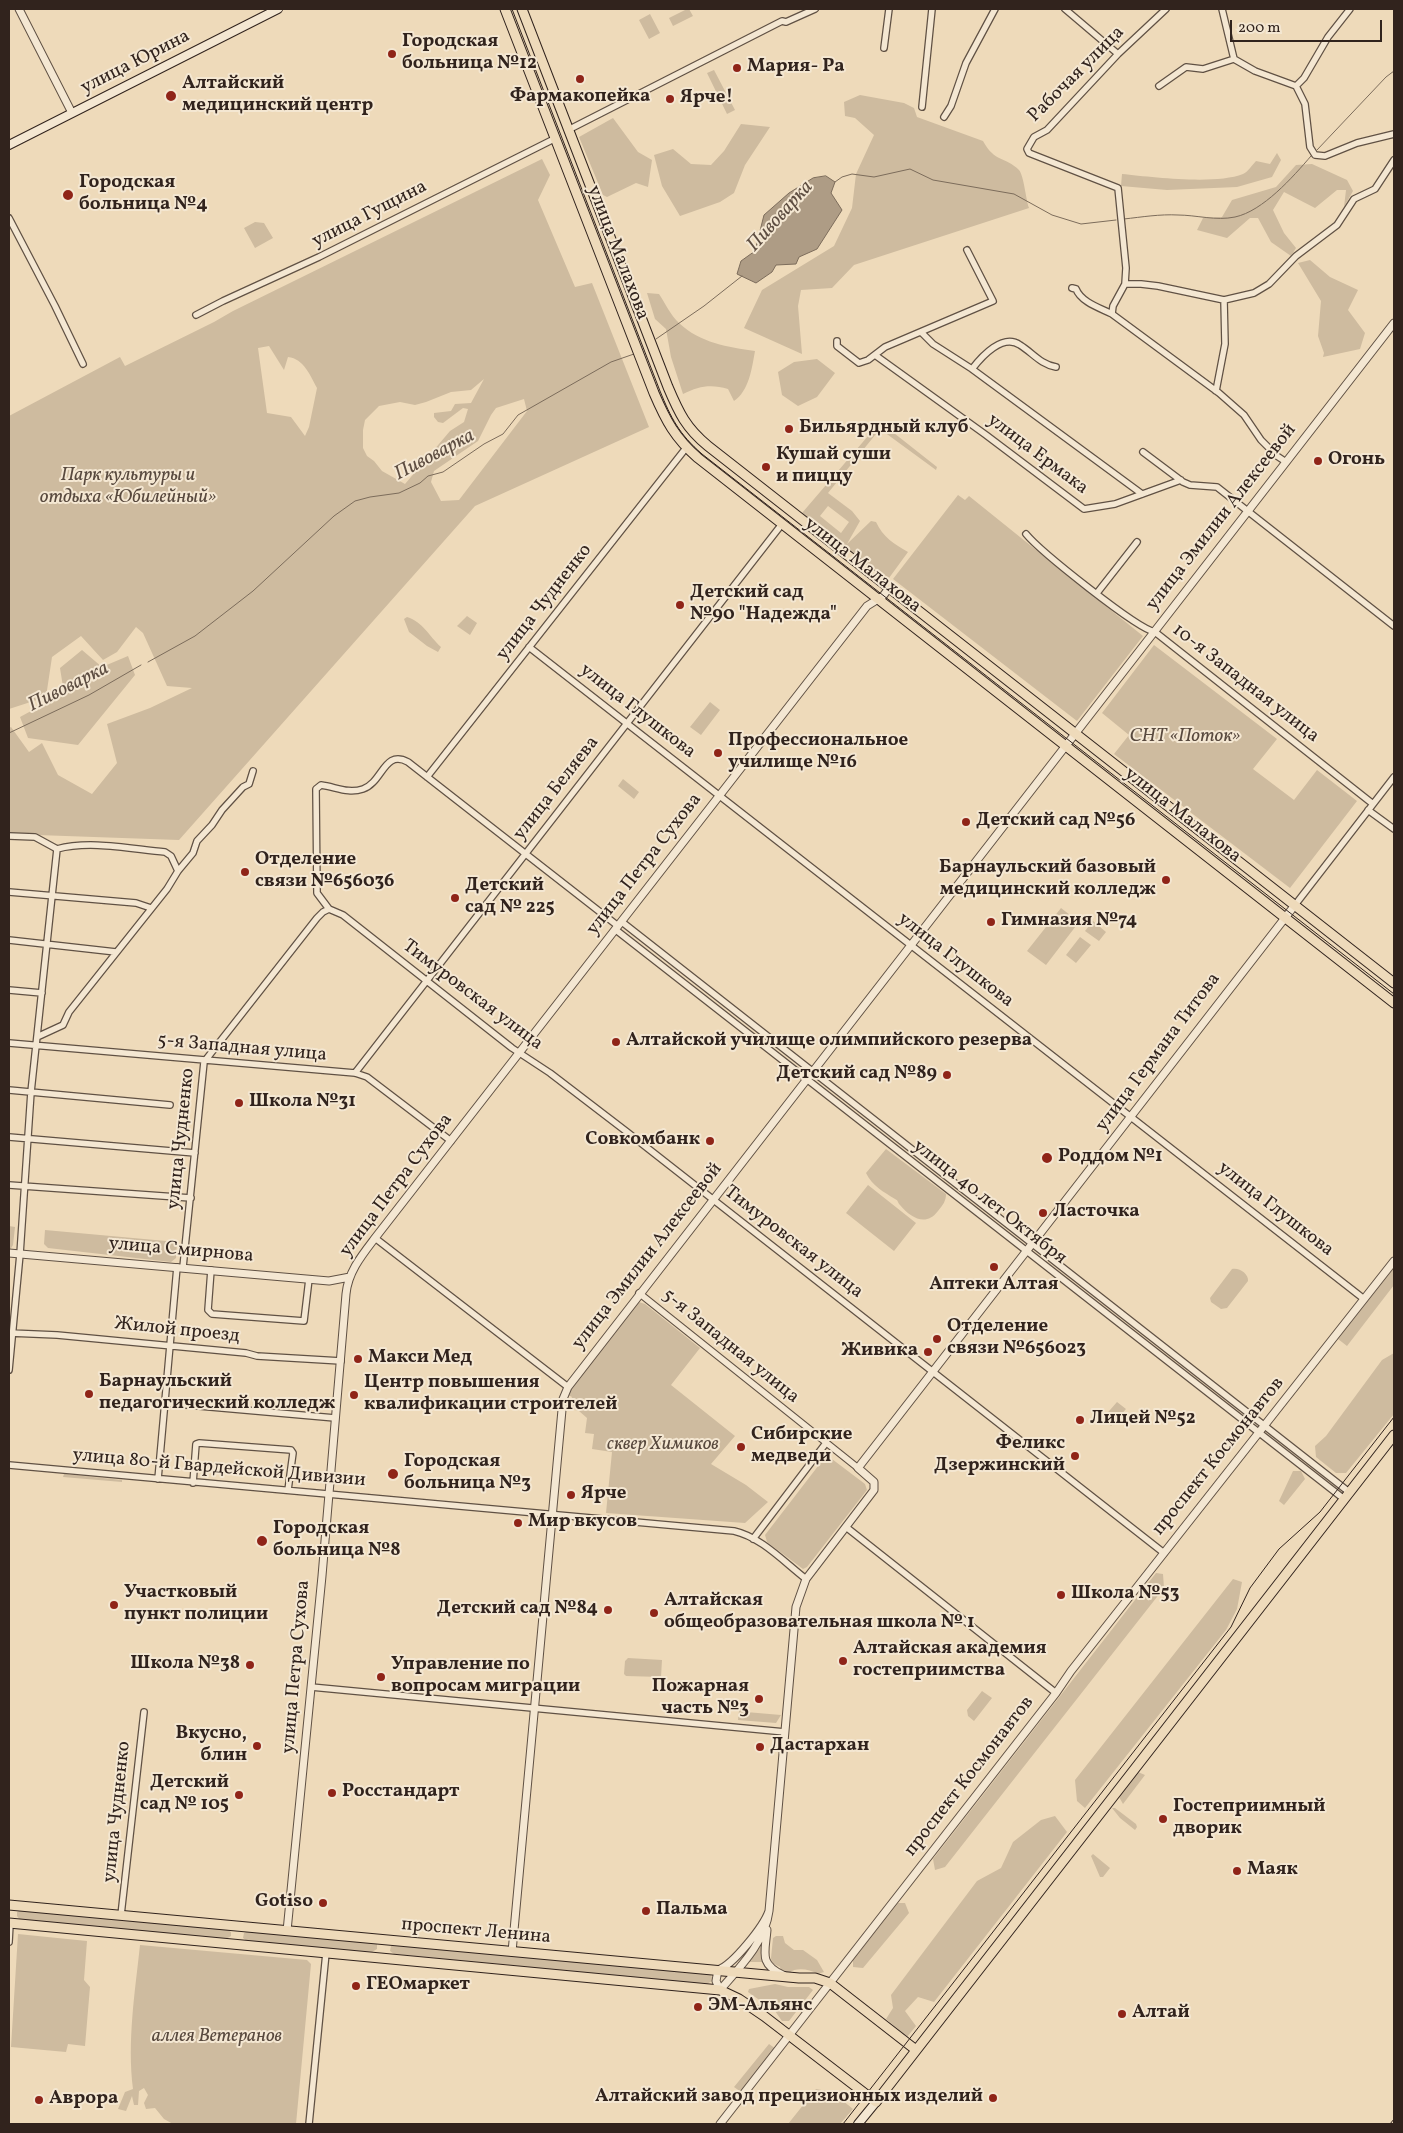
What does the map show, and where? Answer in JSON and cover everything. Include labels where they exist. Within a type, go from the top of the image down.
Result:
[{"type":"main road","name":"улица Юрина","points":[[9,145],[278,9]]},
{"type":"main road","name":"улица Малахова","points":[[505,9],[658,402],[672,432],[686,448],[1394,1003]]},
{"type":"main road","name":"улица Малахова","points":[[522,9],[668,387],[680,415],[689,429],[708,446],[1394,983]]},
{"type":"main road","points":[[858,2124],[1394,1435]]},
{"type":"main road","points":[[9,1924],[10,1905]]},
{"type":"main road","name":"проспект Ленина","points":[[10,1905],[815,1978],[830,1982],[916,2050]]},
{"type":"main road","name":"проспект Ленина","points":[[9,1924],[720,1990],[739,1999],[876,2102]]},
{"type":"main road","points":[[236,1944],[238,1926]]},
{"type":"main road","points":[[383,1958],[385,1940]]},
{"type":"street","points":[[19,9],[72,113]]},
{"type":"street","points":[[568,130],[782,21],[786,22],[815,9]]},
{"type":"street","points":[[884,48],[888,9]]},
{"type":"street","points":[[922,107],[932,9]]},
{"type":"street","points":[[944,117],[951,106],[966,62],[994,9]]},
{"type":"street","points":[[1065,9],[1118,54]]},
{"type":"street","name":"Рабочая улица","points":[[1125,284],[1126,268],[1118,188],[1028,153],[1027,149],[1030,142],[1047,130],[1118,54],[1166,9]]},
{"type":"street","points":[[1222,9],[1234,59],[1254,72],[1296,86],[1305,104],[1310,147],[1316,155],[1325,156],[1357,144],[1394,134]]},
{"type":"street","points":[[1296,86],[1304,78],[1328,37],[1350,9]]},
{"type":"street","points":[[1159,86],[1186,67],[1203,69],[1234,59]]},
{"type":"street","name":"улица Гущина","points":[[196,315],[319,257],[556,138]]},
{"type":"street","points":[[1112,314],[1113,306],[1125,284],[1158,286],[1224,300],[1254,293],[1269,284],[1296,256],[1337,225],[1354,199],[1375,189],[1394,160]]},
{"type":"street","points":[[9,218],[83,364]]},
{"type":"street","points":[[838,341],[837,346],[859,363],[868,360],[885,347],[993,301],[967,250]]},
{"type":"street","points":[[1072,288],[1076,289],[1085,300],[1112,314],[1216,391],[1244,415],[1261,440],[1286,462]]},
{"type":"street","points":[[1216,391],[1225,344],[1224,300]]},
{"type":"street","name":"улица Эмилии Алексеевой","points":[[512,1952],[551,1514],[563,1399],[568,1387],[712,1199],[1067,746],[1394,323]]},
{"type":"street","points":[[921,332],[933,344],[972,369],[1142,494],[1180,480]]},
{"type":"street","points":[[972,369],[993,348],[1005,342],[1013,341],[1048,365],[1056,366]]},
{"type":"street","name":"улица Ермака","points":[[875,354],[1084,509],[1115,504],[1142,494]]},
{"type":"street","name":"улица Чудненко","points":[[427,777],[686,448]]},
{"type":"street","points":[[1143,452],[1180,480],[1190,485],[1217,487],[1394,626]]},
{"type":"street","name":"улица Беляева","points":[[355,1073],[782,524]]},
{"type":"street","name":"10-я Западная улица","points":[[1026,534],[1097,593],[1145,629],[1155,632],[1373,804]]},
{"type":"street","points":[[1097,593],[1136,542]]},
{"type":"street","name":"улица Петра Сухова","points":[[288,1931],[346,1289],[350,1277],[361,1257],[375,1238],[867,606],[878,600],[889,588]]},
{"type":"street","name":"улица Глушкова","points":[[529,647],[1364,1300]]},
{"type":"street","name":"улица 40 лет Октября","points":[[329,909],[317,893],[316,789],[321,785],[342,791],[354,791],[365,788],[372,784],[392,760],[396,758],[408,762],[1032,1243],[1265,1426],[1347,1496]]},
{"type":"street","points":[[37,1038],[63,1025],[70,1012],[168,888],[178,871],[193,853],[197,841],[243,786],[249,784],[253,771]]},
{"type":"street","name":"улица Германа Титова","points":[[858,1468],[1394,777]]},
{"type":"street","points":[[1368,810],[1394,830]]},
{"type":"street","points":[[9,836],[35,837],[56,849],[103,846],[166,852],[172,856],[178,871]]},
{"type":"street","points":[[9,1370],[10,1333],[20,1254],[31,1092],[48,943],[56,849]]},
{"type":"street","points":[[9,892],[136,903],[151,908]]},
{"type":"street","name":"улица Чудненко","points":[[158,1479],[180,1267],[191,1198],[204,1062],[317,918],[329,909]]},
{"type":"street","name":"Тимуровская улица","points":[[329,909],[343,915],[426,982],[570,1088],[1164,1553]]},
{"type":"street","name":"улица 40 лет Октября","points":[[619,926],[806,1080],[1259,1433],[1347,1496]]},
{"type":"street","points":[[9,940],[116,952]]},
{"type":"street","points":[[9,990],[42,992]]},
{"type":"street","name":"5-я Западная улица","points":[[9,1043],[204,1062],[355,1073],[367,1078],[451,1141]]},
{"type":"street","points":[[9,1090],[170,1105]]},
{"type":"street","points":[[9,1137],[195,1153]]},
{"type":"street","points":[[9,1185],[191,1198]]},
{"type":"street","points":[[375,1238],[568,1387]]},
{"type":"street","name":"улица Смирнова","points":[[9,1253],[329,1281],[350,1277]]},
{"type":"street","name":"проспект Космонавтов","points":[[720,2124],[1056,1693],[1071,1670],[1394,1261]]},
{"type":"street","points":[[211,1270],[208,1310],[212,1314],[304,1321],[309,1279]]},
{"type":"street","name":"5-я Западная улица","points":[[639,1294],[826,1443]]},
{"type":"street","name":"Жилой проезд","points":[[10,1333],[57,1334],[246,1353],[256,1356],[341,1361]]},
{"type":"street","points":[[165,1403],[335,1418]]},
{"type":"street","points":[[193,1483],[196,1444],[198,1443],[291,1450],[293,1453],[288,1490]]},
{"type":"street","points":[[788,1977],[770,1968],[766,1962],[767,1923],[796,1607],[806,1579],[874,1490],[875,1486],[858,1468],[826,1443],[753,1538],[806,1579]]},
{"type":"street","name":"улица 80-й Гвардейской Дивизии","points":[[9,1465],[734,1531],[753,1538]]},
{"type":"street","points":[[846,1527],[1056,1693]]},
{"type":"street","points":[[311,1687],[785,1732]]},
{"type":"street","name":"улица Чудненко","points":[[121,1915],[144,1712]]},
{"type":"street","points":[[767,1923],[762,1937],[720,1990],[716,1985],[718,1970],[727,1965],[754,1934],[764,1922],[769,1911]]},
{"type":"street","points":[[9,1924],[9,1942]]},
{"type":"street","points":[[309,2124],[326,1953]]},
{"type":"green space","points":[[689,9],[693,16],[673,26],[669,18]]},
{"type":"green space","points":[[650,14],[660,33],[649,39],[639,20]]},
{"type":"green space","points":[[714,70],[735,110],[727,114],[707,73]]},
{"type":"green space","points":[[860,95],[904,103],[914,108],[917,117],[983,141],[992,153],[1019,170],[1029,208],[854,265],[832,288],[801,290],[798,306],[802,354],[744,328],[762,290],[834,246],[852,208],[856,174],[874,135],[855,118],[845,116],[844,102]]},
{"type":"green space","points":[[613,118],[638,152],[652,160],[648,187],[636,183],[607,197],[603,195],[579,137]]},
{"type":"green space","points":[[741,124],[770,127],[745,165],[734,193],[720,202],[680,216],[662,186],[654,155],[673,149],[691,164],[711,165],[724,151]]},
{"type":"green space","points":[[1277,153],[1281,160],[1272,177],[1237,187],[1167,190],[1121,186],[1122,174],[1200,180],[1231,177],[1245,173],[1256,161],[1270,164]]},
{"type":"green space","name":"Парк культуры и отдыха «Юбилейный»","points":[[542,159],[550,175],[538,200],[575,287],[592,283],[649,427],[475,506],[179,840],[9,834],[9,728],[11,727],[29,752],[42,743],[58,775],[92,794],[117,763],[107,724],[150,708],[192,688],[167,686],[143,633],[136,627],[117,652],[103,660],[81,636],[52,657],[46,697],[9,709],[9,416],[120,357],[125,366]],"holes":[[[269,346],[284,370],[288,357],[294,358],[309,373],[317,388],[309,427],[305,436],[291,417],[267,413],[258,348]],[[484,379],[471,403],[455,404],[451,411],[434,413],[434,417],[438,422],[443,423],[463,408],[468,409],[464,422],[450,431],[405,484],[382,471],[367,456],[363,448],[365,420],[379,406],[400,402],[415,405],[451,392],[471,390]],[[524,399],[527,411],[459,500],[441,501],[431,482],[434,471],[478,441],[496,408]]]},
{"type":"green space","points":[[1312,164],[1347,180],[1353,191],[1344,207],[1346,190],[1337,190],[1315,208],[1284,192],[1273,210],[1284,233],[1296,248],[1291,256],[1271,242],[1258,218],[1250,218],[1227,238],[1197,230],[1203,218],[1222,217],[1232,200],[1276,187],[1296,165]]},
{"type":"green space","points":[[255,222],[264,223],[273,238],[255,248],[244,228]]},
{"type":"green space","points":[[1310,260],[1330,277],[1358,290],[1348,310],[1365,333],[1360,349],[1323,357],[1324,353],[1318,336],[1321,301],[1298,263]]},
{"type":"green space","points":[[647,293],[659,294],[676,320],[687,330],[705,340],[725,346],[755,351],[751,372],[739,397],[734,401],[728,389],[711,386],[694,389],[683,394],[671,357],[666,329],[655,319]]},
{"type":"green space","points":[[817,359],[835,373],[817,397],[798,406],[782,395],[778,372],[794,362]]},
{"type":"green space","points":[[880,422],[937,467],[936,470],[880,429],[828,493],[852,511],[860,521],[847,544],[871,521],[876,522],[889,540],[908,552],[889,578],[841,545],[802,513]],"holes":[[[828,506],[849,522],[841,533],[820,516]]]},
{"type":"green space","name":"СНТ «Поток»","points":[[958,495],[965,500],[969,496],[1143,636],[1077,721],[893,579]]},
{"type":"green space","points":[[467,616],[477,623],[470,635],[457,626]]},
{"type":"green space","points":[[407,617],[422,626],[441,647],[438,652],[409,632],[404,619]]},
{"type":"green space","name":"СНТ «Поток»","points":[[1154,645],[1277,739],[1253,769],[1294,800],[1317,770],[1357,801],[1290,888],[1114,754],[1129,735],[1102,713]]},
{"type":"green space","points":[[82,650],[102,667],[128,656],[135,675],[78,745],[28,738],[20,717],[64,693],[60,668]]},
{"type":"green space","points":[[710,702],[720,710],[701,735],[690,727]]},
{"type":"green space","points":[[623,779],[639,792],[634,799],[618,786]]},
{"type":"green space","points":[[1061,908],[1079,922],[1046,965],[1027,951]]},
{"type":"green space","points":[[1093,921],[1106,932],[1099,941],[1085,931]]},
{"type":"green space","points":[[1080,937],[1091,945],[1076,963],[1066,955]]},
{"type":"green space","points":[[886,1149],[946,1194],[940,1209],[929,1219],[919,1219],[909,1214],[897,1200],[879,1188],[869,1178],[866,1173]]},
{"type":"green space","points":[[868,1185],[916,1223],[894,1251],[846,1213]]},
{"type":"green space","points":[[9,1226],[15,1227],[13,1245],[10,1250]]},
{"type":"green space","points":[[45,1230],[177,1242],[176,1258],[171,1262],[48,1248],[44,1244]]},
{"type":"green space","points":[[1394,1268],[1394,1285],[1347,1346],[1338,1339]]},
{"type":"green space","points":[[1232,1269],[1238,1269],[1243,1272],[1247,1276],[1248,1281],[1227,1308],[1221,1309],[1211,1302],[1210,1298]]},
{"type":"green space","name":"сквер Химиков","points":[[639,1302],[645,1304],[700,1348],[671,1385],[735,1436],[711,1464],[746,1485],[768,1502],[745,1523],[606,1513],[612,1452],[592,1449],[594,1434],[585,1433],[587,1418],[575,1410],[570,1402],[572,1397],[568,1395],[575,1383]]},
{"type":"green space","points":[[1394,1353],[1394,1414],[1346,1473],[1336,1473],[1316,1457],[1315,1446],[1326,1436],[1382,1360]]},
{"type":"green space","points":[[1117,1402],[1126,1409],[1111,1426],[1103,1418]]},
{"type":"green space","points":[[828,1456],[865,1484],[867,1490],[807,1567],[803,1569],[767,1542],[765,1535],[825,1457]]},
{"type":"green space","points":[[1293,1471],[1301,1471],[1305,1479],[1284,1505],[1279,1501]]},
{"type":"green space","points":[[64,1474],[122,1480],[122,1482],[63,1477]]},
{"type":"green space","points":[[1156,1573],[1163,1574],[1164,1588],[945,1867],[935,1870],[933,1859]]},
{"type":"green space","points":[[1233,1579],[1242,1582],[1237,1609],[1226,1630],[1085,1808],[1077,1801],[1075,1780]]},
{"type":"green space","points":[[628,1658],[662,1660],[661,1677],[626,1676],[624,1674],[625,1661]]},
{"type":"green space","points":[[982,1691],[992,1698],[974,1721],[968,1716],[967,1710]]},
{"type":"green space","points":[[740,1702],[746,1703],[746,1712],[781,1715],[776,1723],[738,1720]]},
{"type":"green space","points":[[1138,1772],[1145,1775],[1123,1804],[1119,1797]]},
{"type":"green space","points":[[1112,1808],[1115,1808],[1136,1824],[1135,1830],[1120,1818]]},
{"type":"green space","points":[[1055,1816],[1067,1832],[934,2002],[918,1997],[905,2011],[916,2026],[907,2037],[886,2019],[893,2008],[891,1995],[977,1881],[1001,1868],[1013,1842],[1041,1820]]},
{"type":"green space","points":[[1093,1854],[1110,1868],[1103,1877],[1100,1877],[1091,1856]]},
{"type":"green space","points":[[898,1903],[905,1903],[909,1913],[863,1968],[853,1967],[853,1960]]},
{"type":"green space","points":[[21,1910],[227,1929],[231,1932],[231,1936],[226,1939],[20,1920],[17,1912]]},
{"type":"green space","points":[[248,1931],[372,1941],[377,1944],[377,1949],[372,1952],[247,1941],[243,1938],[244,1933]]},
{"type":"green space","points":[[18,1934],[87,1941],[84,1980],[90,1987],[85,2046],[68,2044],[66,2052],[11,2047]]},
{"type":"green space","points":[[783,1936],[785,1943],[794,1950],[803,1950],[817,1960],[824,1972],[818,1974],[803,1969],[789,1973],[781,1971],[780,1967],[772,1963],[771,1958],[773,1938]]},
{"type":"green space","points":[[395,1944],[709,1973],[712,1981],[707,1984],[394,1954],[390,1951],[391,1946]]},
{"type":"green space","points":[[762,1944],[762,1962],[748,1962]]},
{"type":"green space","name":"аллея Ветеранов","points":[[140,1945],[307,1960],[311,1964],[296,2124],[173,2124],[164,2119],[155,2108],[146,2109],[144,2103],[148,2095],[144,2088],[139,2091],[138,2105],[134,2105],[132,2096],[126,2111],[118,2109],[125,2092],[133,2089],[131,2035]]},
{"type":"green space","points":[[775,1984],[788,1987],[809,1987],[813,1990],[789,2021],[782,2021],[775,2011],[748,1992],[749,1989]]},
{"type":"green space","points":[[769,2044],[776,2049],[741,2092],[734,2087]]},
{"type":"green space","points":[[816,2089],[832,2092],[853,2109],[840,2124],[788,2124]]},
{"type":"water","points":[[826,176],[835,182],[831,193],[842,210],[817,249],[799,257],[796,264],[776,265],[772,272],[756,283],[737,274],[741,261],[755,251],[764,215],[789,193],[813,178]]},
{"type":"waterway","name":"Пивоварка","points":[[1317,150],[1386,77],[1394,71]]},
{"type":"waterway","name":"Пивоварка","points":[[1124,219],[1171,215],[1228,218],[1246,214],[1267,201],[1311,156]]},
{"type":"waterway","name":"Пивоварка","points":[[835,182],[842,177],[852,174],[874,177],[910,169],[933,180],[1014,194],[1052,215],[1081,224],[1116,220]]},
{"type":"waterway","name":"Пивоварка","points":[[656,339],[704,306],[742,276]]},
{"type":"waterway","name":"Пивоварка","points":[[148,662],[195,636],[253,591],[334,516],[355,501],[399,493],[420,483],[428,476],[443,472],[484,444],[503,434],[518,415],[611,362],[634,354]]},
{"type":"waterway","name":"Пивоварка","points":[[9,733],[89,695],[141,665]]},
{"type":"tram line","points":[[512,9],[660,391],[672,418],[687,440],[702,454],[1394,994]]},
{"type":"tram line","points":[[843,2124],[1231,1627],[1250,1588],[1279,1549],[1320,1512],[1394,1417]]},
{"type":"railway","points":[[1390,2124],[1394,2119]]},
{"type":"place","name":"Городская больница №12","points":[[392,54]]},
{"type":"place","name":"Мария- Ра","points":[[737,68]]},
{"type":"place","name":"Фармакопейка","points":[[580,79]]},
{"type":"place","name":"Алтайский медицинский центр","points":[[171,96]]},
{"type":"place","name":"Ярче!","points":[[670,99]]},
{"type":"place","name":"Городская больница №4","points":[[68,195]]},
{"type":"place","name":"Бильярдный клуб","points":[[789,429]]},
{"type":"place","name":"Огонь","points":[[1318,461]]},
{"type":"place","name":"Кушай суши и пиццу","points":[[766,467]]},
{"type":"place","name":"Детский сад №90 \"Надежда\"","points":[[680,605]]},
{"type":"place","name":"Профессиональное училище №16","points":[[718,753]]},
{"type":"place","name":"Детский сад №56","points":[[966,822]]},
{"type":"place","name":"Отделение связи №656036","points":[[245,872]]},
{"type":"place","name":"Барнаульский базовый медицинский колледж","points":[[1166,880]]},
{"type":"place","name":"Детский сад № 225","points":[[455,898]]},
{"type":"place","name":"Гимназия №74","points":[[991,922]]},
{"type":"place","name":"Алтайской училище олимпийского резерва","points":[[616,1042]]},
{"type":"place","name":"Детский сад №89","points":[[947,1075]]},
{"type":"place","name":"Школа №31","points":[[239,1103]]},
{"type":"place","name":"Совкомбанк","points":[[710,1141]]},
{"type":"place","name":"Роддом №1","points":[[1047,1158]]},
{"type":"place","name":"Ласточка","points":[[1043,1213]]},
{"type":"place","name":"Аптеки Алтая","points":[[994,1267]]},
{"type":"place","name":"Отделение связи №656023","points":[[937,1339]]},
{"type":"place","name":"Живика","points":[[928,1352]]},
{"type":"place","name":"Макси Мед","points":[[358,1359]]},
{"type":"place","name":"Барнаульский педагогический колледж","points":[[89,1394]]},
{"type":"place","name":"Центр повышения квалификации строителей","points":[[354,1395]]},
{"type":"place","name":"Лицей №52","points":[[1080,1420]]},
{"type":"place","name":"Сибирские медведи","points":[[741,1447]]},
{"type":"place","name":"Феликс Дзержинский","points":[[1075,1456]]},
{"type":"place","name":"Городская больница №3","points":[[393,1474]]},
{"type":"place","name":"Ярче","points":[[571,1495]]},
{"type":"place","name":"Мир вкусов","points":[[518,1523]]},
{"type":"place","name":"Городская больница №8","points":[[262,1541]]},
{"type":"place","name":"Школа №53","points":[[1061,1595]]},
{"type":"place","name":"Участковый пункт полиции","points":[[114,1605]]},
{"type":"place","name":"Детский сад №84","points":[[608,1610]]},
{"type":"place","name":"Алтайская общеобразовательная школа № 1","points":[[654,1613]]},
{"type":"place","name":"Алтайская академия гостеприимства","points":[[843,1661]]},
{"type":"place","name":"Школа №38","points":[[250,1665]]},
{"type":"place","name":"Управление по вопросам миграции","points":[[381,1677]]},
{"type":"place","name":"Пожарная часть №3","points":[[759,1699]]},
{"type":"place","name":"Вкусно, блин","points":[[257,1746]]},
{"type":"place","name":"Дастархан","points":[[760,1747]]},
{"type":"place","name":"Росстандарт","points":[[332,1793]]},
{"type":"place","name":"Детский сад № 105","points":[[239,1795]]},
{"type":"place","name":"Гостеприимный дворик","points":[[1163,1819]]},
{"type":"place","name":"Маяк","points":[[1237,1871]]},
{"type":"place","name":"Gotiso","points":[[323,1903]]},
{"type":"place","name":"Пальма","points":[[646,1911]]},
{"type":"place","name":"ГЕОмаркет","points":[[356,1986]]},
{"type":"place","name":"ЭМ-Альянс","points":[[698,2007]]},
{"type":"place","name":"Алтай","points":[[1122,2014]]},
{"type":"place","name":"Алтайский завод прецизионных изделий","points":[[993,2098]]},
{"type":"place","name":"Аврора","points":[[39,2100]]}]
